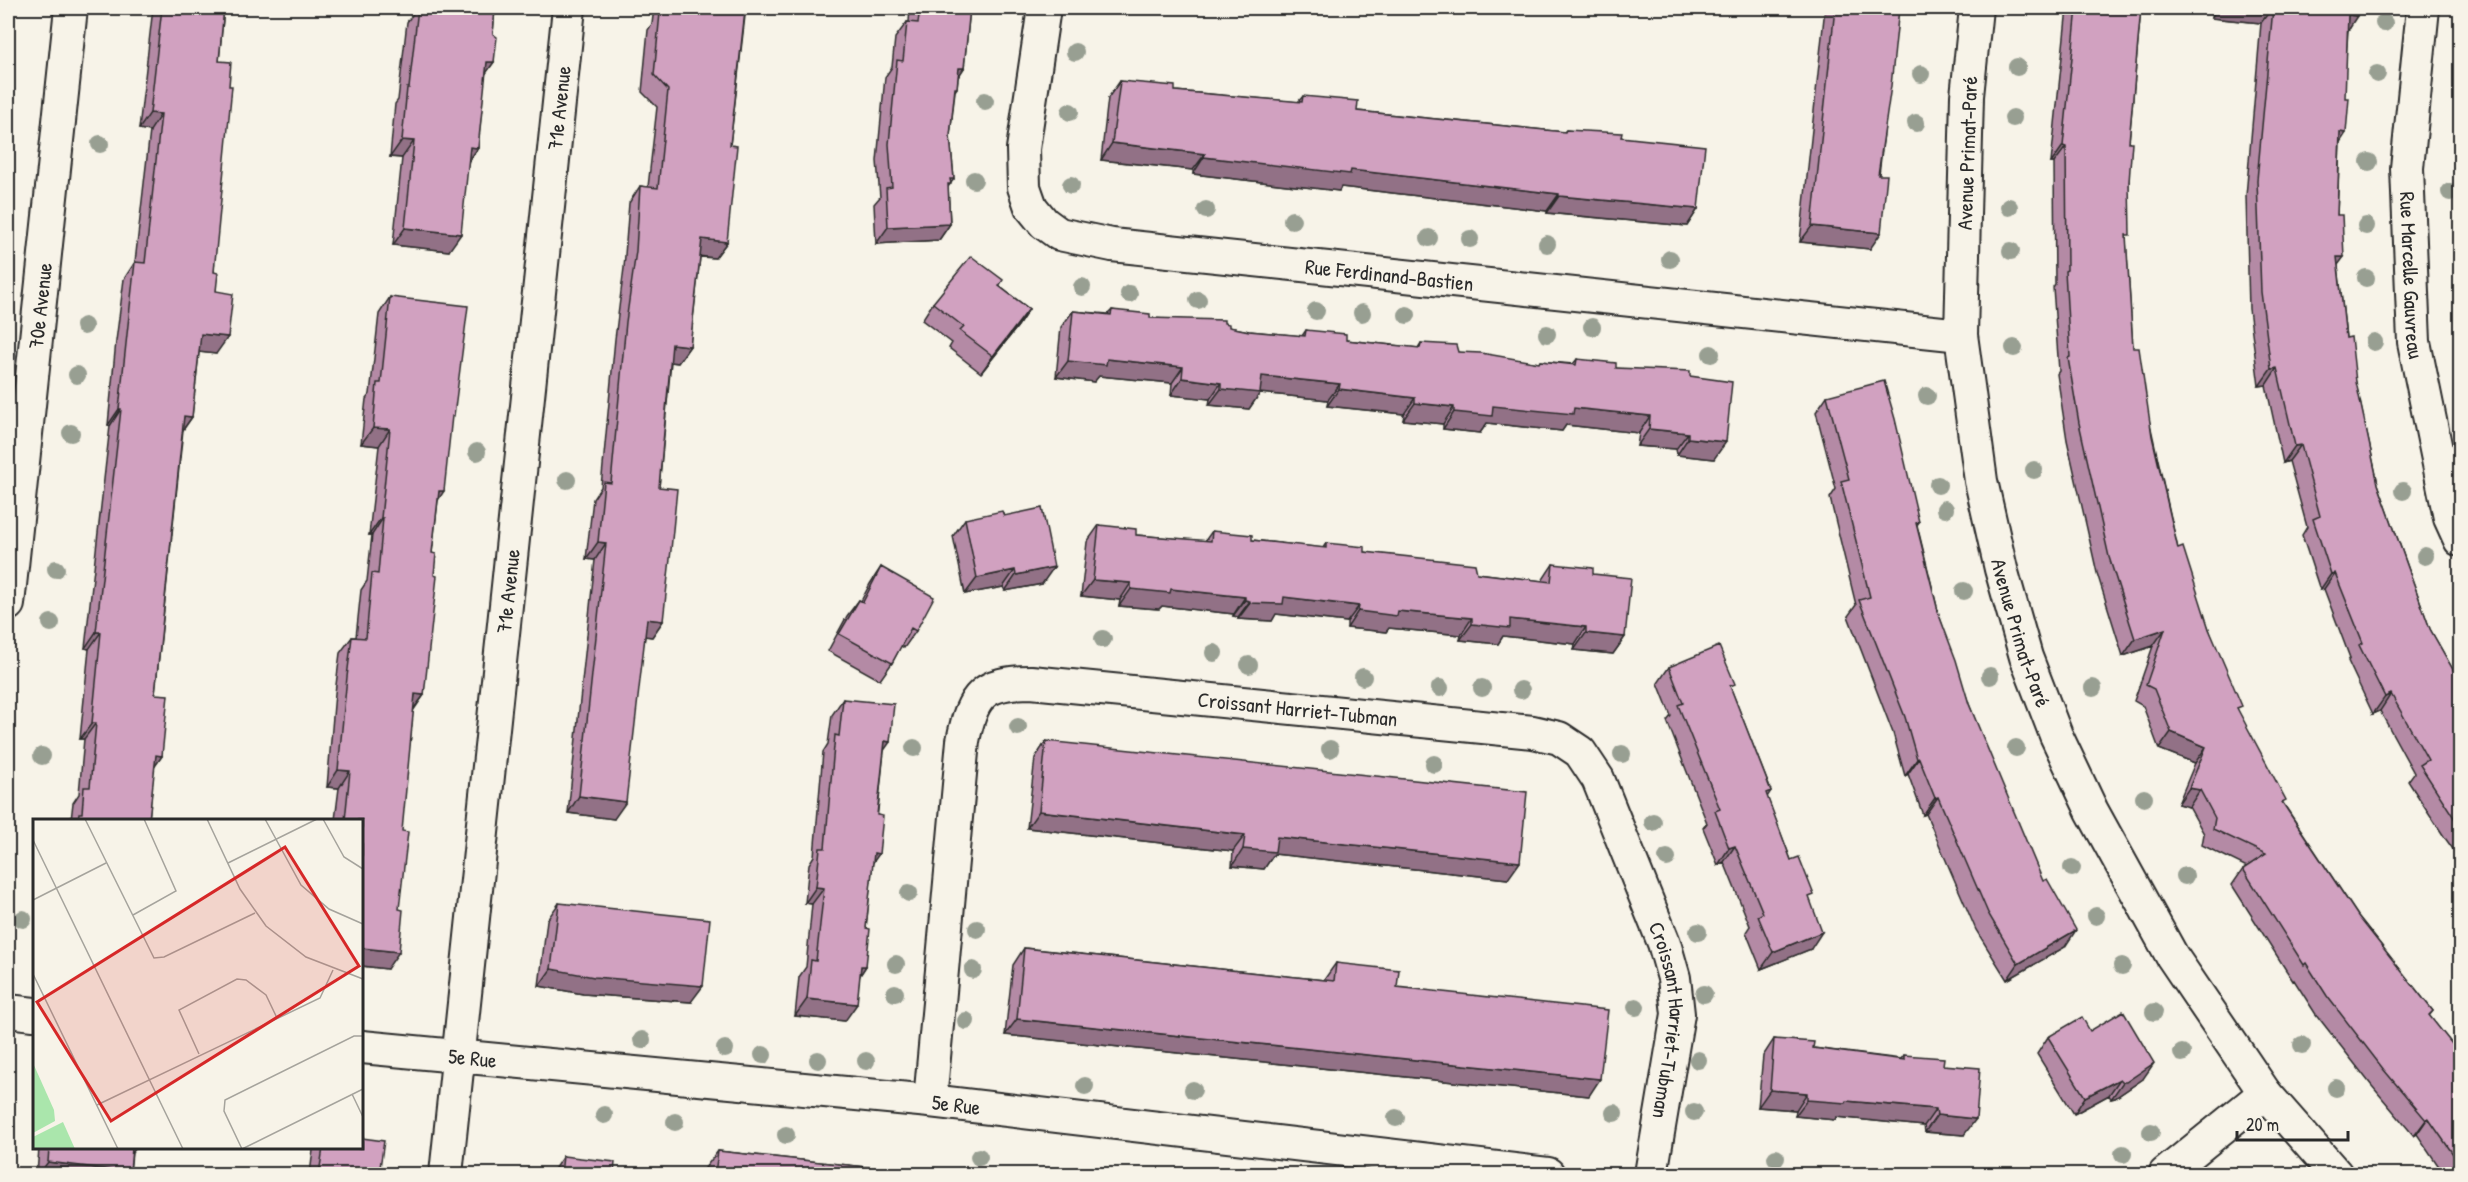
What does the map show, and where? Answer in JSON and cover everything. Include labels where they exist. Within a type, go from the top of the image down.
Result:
[{"type":"street","name":"70e Avenue","points":[[8,604],[72,8]]},
{"type":"street","name":"71e Avenue","points":[[446,1174],[569,8]]},
{"type":"street","name":"Rue Ferdinand-Bastien","points":[[1044,8],[1023,149],[1024,187],[1031,207],[1044,223],[1059,234],[1112,245],[1961,335]]},
{"type":"street","name":"Avenue Primat-Paré","points":[[1976,8],[1967,96],[1961,335],[1981,481],[2001,569],[2026,657],[2056,735],[2092,811],[2172,956],[2265,1093],[2336,1174]]},
{"type":"street","name":"Rue Marcelle Gauvreau","points":[[2423,8],[2407,168],[2414,342],[2451,518],[2460,540]]},
{"type":"street","name":"Croissant Harriet-Tubman","points":[[930,1101],[963,741],[968,714],[983,692],[1006,682],[1031,682],[1533,732],[1559,738],[1580,752],[1598,778],[1664,943],[1674,978],[1678,1014],[1651,1174]]},
{"type":"street","points":[[8,1011],[33,1014]]},
{"type":"street","name":"5e Rue","points":[[363,1047],[930,1101],[1548,1174]]},
{"type":"street","points":[[2165,1174],[2265,1093]]},
{"type":"building","points":[[162,8],[224,8],[219,61],[231,62],[229,86],[232,86],[214,272],[218,273],[216,291],[233,294],[228,337],[201,334],[192,417],[184,416],[155,694],[168,695],[162,756],[156,755],[149,819],[78,819],[79,813],[82,813],[84,787],[90,787],[96,723],[92,723],[101,632],[96,632],[135,262],[145,263],[161,114],[150,113]]},
{"type":"building","points":[[418,8],[495,8],[493,34],[497,37],[494,62],[487,62],[478,148],[470,147],[461,234],[405,228],[414,141],[402,140]]},
{"type":"building","points":[[664,8],[748,8],[748,11],[745,11],[730,145],[737,146],[727,242],[702,239],[690,346],[672,344],[659,487],[677,489],[671,550],[663,621],[647,619],[626,802],[579,796],[606,543],[598,542],[604,482],[611,483],[626,322],[636,251],[640,186],[658,188],[668,90],[654,75],[660,13],[663,13]]},
{"type":"building","points":[[920,8],[970,8],[964,68],[959,68],[950,136],[954,179],[950,179],[951,184],[948,184],[950,224],[888,227],[886,188],[892,187],[889,144],[897,60],[903,61],[907,22],[918,23]]},
{"type":"building","points":[[1835,8],[1899,8],[1878,175],[1887,175],[1881,233],[1812,226]]},
{"type":"building","points":[[2077,8],[2141,8],[2129,142],[2132,142],[2129,182],[2130,235],[2126,235],[2133,348],[2139,348],[2152,436],[2178,549],[2183,547],[2209,629],[2242,706],[2237,708],[2286,800],[2282,802],[2358,916],[2433,1011],[2429,1015],[2460,1054],[2460,1164],[2428,1118],[2426,1120],[2384,1070],[2327,996],[2306,963],[2304,965],[2243,869],[2266,854],[2213,829],[2215,818],[2200,790],[2189,788],[2206,747],[2171,732],[2154,689],[2146,685],[2165,629],[2135,639],[2109,557],[2079,423],[2068,358],[2070,357],[2065,271],[2067,270],[2066,147],[2063,146]]},
{"type":"building","points":[[2273,8],[2358,8],[2357,16],[2348,15],[2345,98],[2349,98],[2346,133],[2340,132],[2337,215],[2342,215],[2344,257],[2337,257],[2346,338],[2351,337],[2356,382],[2378,484],[2430,629],[2460,682],[2460,827],[2420,765],[2428,760],[2391,694],[2385,697],[2359,645],[2363,643],[2335,573],[2331,574],[2313,519],[2320,516],[2301,445],[2295,446],[2277,368],[2271,369],[2261,292],[2257,180]]},
{"type":"building","points":[[1120,81],[1175,86],[1175,91],[1302,102],[1303,96],[1358,101],[1357,111],[1565,132],[1566,130],[1622,133],[1621,137],[1705,146],[1698,209],[1559,196],[1559,194],[1351,170],[1350,174],[1204,157],[1205,154],[1112,143]]},
{"type":"building","points":[[971,256],[1003,280],[999,286],[1029,309],[993,356],[960,331],[964,327],[933,303]]},
{"type":"building","points":[[390,297],[468,306],[444,491],[439,491],[432,553],[436,554],[434,575],[437,576],[424,695],[415,694],[402,831],[408,832],[399,909],[403,910],[399,952],[363,948],[363,819],[345,819],[350,771],[338,770],[352,637],[366,638],[372,573],[378,574],[390,429],[373,428],[377,383],[381,383]]},
{"type":"building","points":[[1112,310],[1150,314],[1150,318],[1224,320],[1229,327],[1249,331],[1305,336],[1306,330],[1346,334],[1346,340],[1420,348],[1421,343],[1456,345],[1458,352],[1481,353],[1539,363],[1540,361],[1576,365],[1577,359],[1616,363],[1616,368],[1690,371],[1690,376],[1732,382],[1726,442],[1688,438],[1688,433],[1649,429],[1650,416],[1574,408],[1573,414],[1493,406],[1492,416],[1454,412],[1454,407],[1415,403],[1415,398],[1339,389],[1340,384],[1262,376],[1260,393],[1221,389],[1221,383],[1182,378],[1183,367],[1107,359],[1106,365],[1068,361],[1073,311],[1111,315]]},
{"type":"building","points":[[1884,381],[1895,419],[1919,522],[1916,523],[1939,615],[1969,704],[2043,881],[2047,879],[2076,930],[2018,964],[1988,913],[1938,797],[1935,798],[1919,758],[1917,759],[1905,717],[1859,600],[1870,597],[1841,481],[1849,479],[1827,396]]},
{"type":"building","points":[[1042,508],[1054,567],[1016,575],[1015,570],[977,578],[965,519],[1002,511],[1004,516]]},
{"type":"building","points":[[1099,525],[1136,529],[1136,535],[1211,541],[1212,531],[1252,535],[1252,540],[1326,548],[1326,543],[1365,547],[1365,552],[1475,564],[1477,573],[1551,582],[1553,564],[1593,568],[1593,574],[1631,578],[1625,637],[1586,633],[1586,627],[1510,619],[1510,628],[1472,624],[1472,618],[1398,611],[1397,616],[1358,611],[1359,606],[1284,597],[1283,604],[1250,603],[1245,600],[1245,597],[1171,589],[1170,593],[1131,589],[1131,583],[1093,580]]},
{"type":"building","points":[[881,567],[934,597],[916,631],[911,628],[892,663],[839,634],[859,600],[863,602]]},
{"type":"building","points":[[1719,646],[1735,684],[1730,686],[1771,791],[1766,793],[1791,860],[1799,857],[1814,895],[1809,897],[1822,932],[1773,952],[1758,916],[1763,913],[1735,846],[1729,848],[1715,811],[1720,809],[1678,705],[1683,703],[1669,667]]},
{"type":"building","points":[[843,699],[894,704],[890,742],[885,741],[877,815],[883,816],[879,854],[874,853],[866,928],[870,929],[866,966],[861,966],[857,1004],[807,999],[811,960],[816,961],[824,888],[816,887],[820,848],[825,848],[835,735],[839,736]]},
{"type":"building","points":[[1046,741],[1527,792],[1520,862],[1277,837],[1275,852],[1243,849],[1245,835],[1039,811]]},
{"type":"building","points":[[559,903],[710,919],[703,986],[594,977],[551,969]]},
{"type":"building","points":[[1024,948],[1334,981],[1336,963],[1399,970],[1397,987],[1608,1010],[1600,1079],[1017,1019]]},
{"type":"building","points":[[2123,1011],[2154,1063],[2126,1082],[2120,1079],[2085,1097],[2048,1037],[2082,1017],[2090,1031]]},
{"type":"building","points":[[1774,1039],[1814,1042],[1813,1048],[1904,1060],[1904,1055],[1944,1058],[1943,1065],[1980,1068],[1976,1119],[1937,1115],[1936,1109],[1807,1100],[1807,1093],[1770,1090]]},
{"type":"building","points":[[363,1138],[384,1141],[379,1174],[319,1174],[323,1149],[363,1149]]},
{"type":"building","points":[[49,1149],[132,1149],[130,1172],[48,1162]]},
{"type":"building","points":[[718,1151],[931,1174],[715,1174]]},
{"type":"building","points":[[563,1156],[615,1162],[614,1174],[561,1174]]}]
